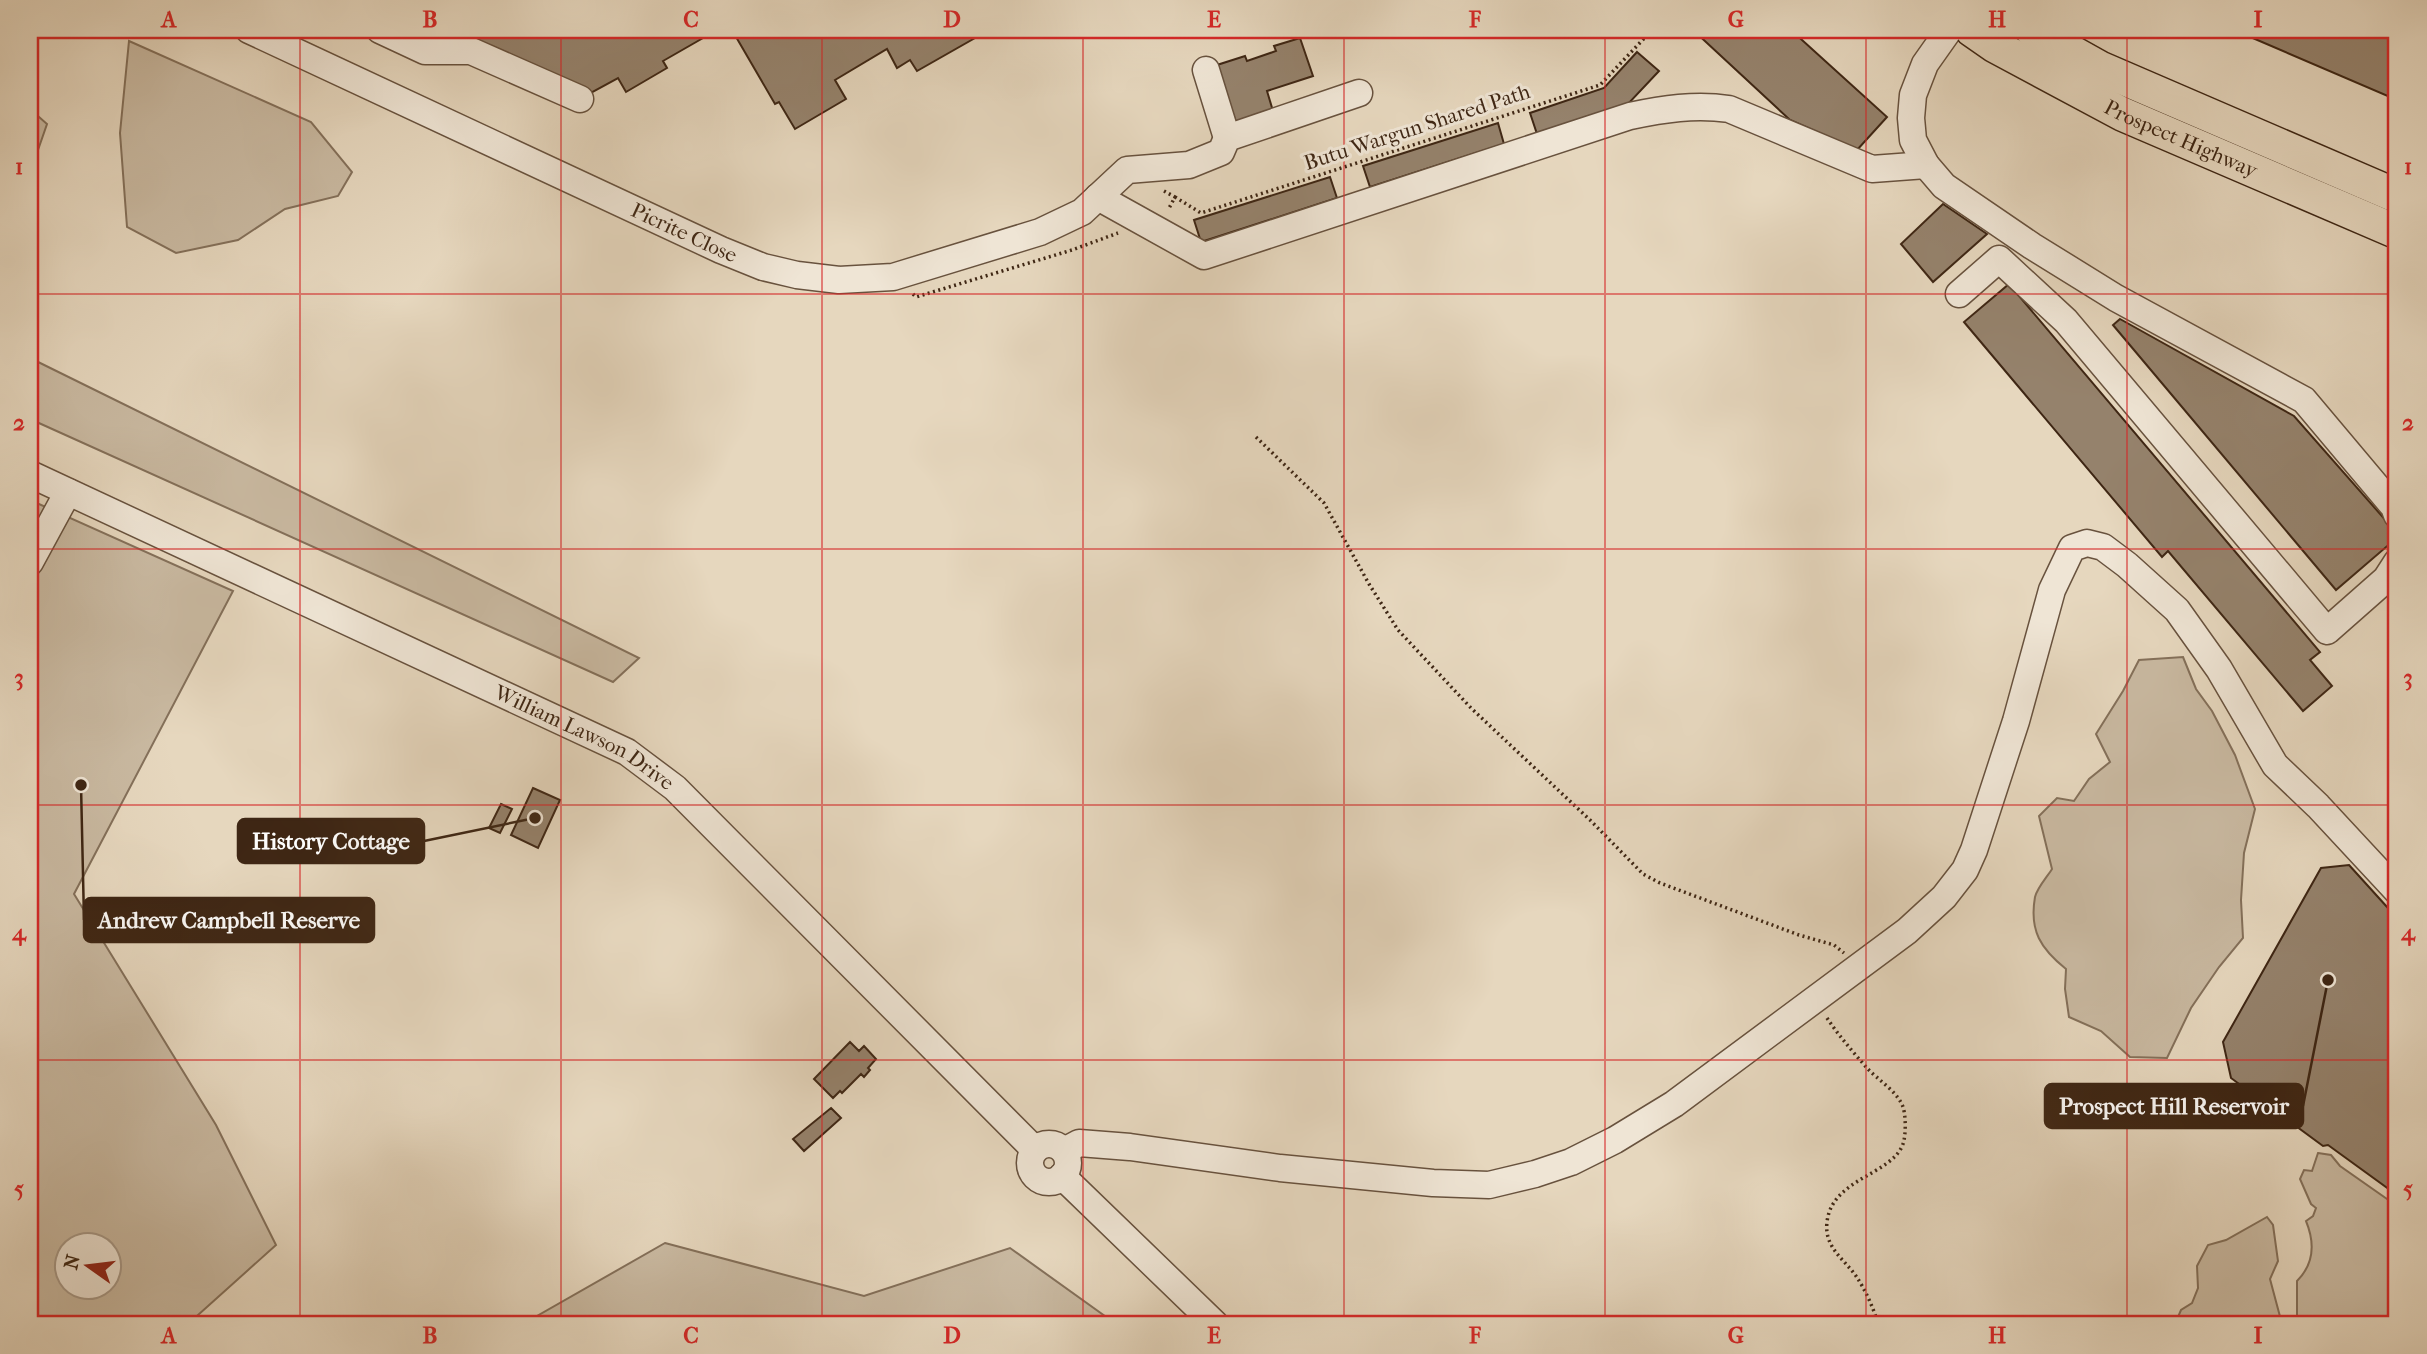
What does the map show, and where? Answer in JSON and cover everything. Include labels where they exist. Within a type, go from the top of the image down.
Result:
[{"type":"main road","name":"Prospect Highway","points":[[1972,30],[1995,46],[2122,114],[2397,232]]},
{"type":"main road","name":"Prospect Highway","points":[[2032,30],[2100,68],[2397,196]]},
{"type":"street","name":"Picrite Close","points":[[249,30],[763,268],[839,280],[893,277],[1040,232],[1082,212],[1127,170],[1189,165],[1221,152],[1227,138]]},
{"type":"street","points":[[380,30],[425,51],[471,51],[580,99]]},
{"type":"street","points":[[1949,30],[1925,64],[1913,95],[1911,118],[1913,140],[1926,165],[1944,186],[2032,246],[2116,298],[2304,400],[2394,507],[2397,515]]},
{"type":"street","points":[[1206,71],[1227,138],[1359,93]]},
{"type":"street","points":[[1098,197],[1204,256],[1630,116],[1705,106],[1729,109],[1872,169],[1926,165]]},
{"type":"street","points":[[1959,294],[1999,260],[2066,321],[2328,631],[2386,579],[2397,562]]},
{"type":"street","name":"William Lawson Drive","points":[[30,474],[627,752],[675,788],[1035,1150],[1030,1162],[1039,1178],[1051,1182],[1063,1164]]},
{"type":"street","points":[[30,562],[68,492]]},
{"type":"street","points":[[1214,1324],[1063,1164],[1079,1143],[1130,1147],[1280,1168],[1433,1183],[1489,1185],[1571,1162],[1615,1140],[1674,1104],[1907,930],[1944,897],[1965,870],[2012,733],[2052,590],[2073,548],[2087,543],[2103,547],[2177,610],[2219,669],[2275,765],[2318,806],[2397,891]]},
{"type":"path","name":"Butu Wargun Shared Path","points":[[1175,197],[1201,213],[1600,85],[1652,30]]},
{"type":"path","points":[[1256,437],[1324,503],[1398,630],[1471,708],[1643,874],[1660,883],[1799,935],[1834,945],[1847,955],[1856,968]]},
{"type":"path","points":[[1815,999],[1850,1048],[1903,1106],[1903,1144],[1898,1152],[1893,1159],[1859,1179],[1836,1200],[1827,1221],[1828,1239],[1834,1251],[1856,1276],[1878,1324]]},
{"type":"shaded area","points":[[129,41],[311,122],[352,172],[338,196],[285,209],[238,240],[176,253],[127,227],[120,133]]},
{"type":"shaded area","points":[[30,109],[47,124],[30,173]]},
{"type":"shaded area","points":[[30,358],[639,658],[613,682],[30,419]]},
{"type":"shaded area","points":[[30,500],[233,591],[74,894],[216,1125],[276,1245],[188,1324],[30,1324]]},
{"type":"shaded area","points":[[2183,657],[2196,689],[2212,711],[2235,755],[2255,809],[2244,853],[2241,900],[2243,938],[2191,1008],[2167,1058],[2130,1057],[2101,1031],[2069,1017],[2065,989],[2066,969],[2050,954],[2039,938],[2034,920],[2035,897],[2052,869],[2039,816],[2057,798],[2074,801],[2089,779],[2110,762],[2096,734],[2139,660]]},
{"type":"shaded area","points":[[2318,1153],[2331,1155],[2340,1166],[2397,1206],[2397,1324],[2297,1324],[2297,1281],[2307,1268],[2312,1245],[2306,1221],[2313,1216],[2316,1208],[2311,1204],[2300,1179],[2304,1170],[2312,1171]]},
{"type":"shaded area","points":[[2267,1217],[2273,1225],[2278,1261],[2270,1279],[2282,1324],[2175,1324],[2181,1310],[2192,1303],[2198,1288],[2197,1266],[2208,1245],[2226,1240]]},
{"type":"shaded area","points":[[665,1243],[864,1296],[1010,1248],[1116,1324],[523,1324]]},
{"type":"building","points":[[428,30],[707,30],[710,34],[663,61],[667,68],[626,92],[618,78],[589,94],[463,35],[452,41]]},
{"type":"building","points":[[732,30],[989,30],[917,71],[910,60],[897,68],[887,49],[835,80],[846,99],[795,129],[779,102],[775,104]]},
{"type":"building","points":[[1693,30],[1791,30],[1887,117],[1857,150],[1790,120]]},
{"type":"building","points":[[2234,30],[2397,30],[2397,100]]},
{"type":"building","points":[[1300,38],[1313,76],[1267,91],[1273,111],[1236,123],[1217,65],[1245,56],[1247,61],[1276,51],[1274,46]]},
{"type":"building","points":[[1637,52],[1659,71],[1628,104],[1537,134],[1530,113],[1604,88]]},
{"type":"building","points":[[1498,123],[1504,144],[1370,187],[1363,166]]},
{"type":"building","points":[[1330,177],[1337,198],[1201,242],[1194,220]]},
{"type":"building","points":[[1943,204],[1987,234],[1933,282],[1901,244]]},
{"type":"building","points":[[2009,284],[2320,652],[2310,660],[2332,686],[2303,711],[2168,551],[2162,557],[1964,322]]},
{"type":"building","points":[[2120,319],[2294,416],[2388,523],[2392,542],[2336,590],[2113,325]]},
{"type":"building","points":[[533,788],[560,800],[538,848],[511,835]]},
{"type":"building","points":[[501,804],[512,809],[500,833],[489,828]]},
{"type":"building","points":[[2349,865],[2397,918],[2397,1195],[2328,1145],[2323,1146],[2231,1078],[2223,1042],[2321,868]]},
{"type":"building","points":[[850,1042],[859,1051],[864,1046],[876,1059],[864,1077],[861,1074],[833,1098],[814,1079]]},
{"type":"building","points":[[831,1108],[841,1118],[804,1151],[793,1139]]},
{"type":"place","name":"Andrew Campbell Reserve","points":[[81,785]]},
{"type":"place","name":"History Cottage","points":[[535,818]]},
{"type":"place","name":"Prospect Hill Reservoir","points":[[2328,980]]}]
